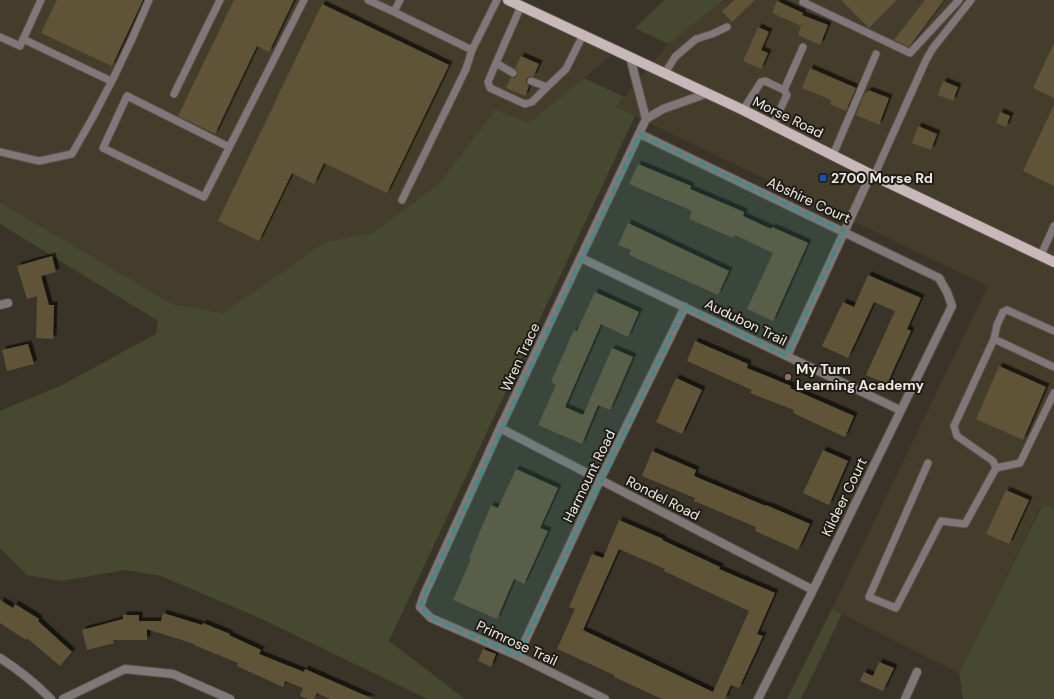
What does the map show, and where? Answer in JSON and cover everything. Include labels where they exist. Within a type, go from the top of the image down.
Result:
[{"type":"main road","name":"Morse Road","points":[[508,0],[665,72],[773,124],[872,175],[1054,262]]},
{"type":"street","points":[[630,57],[646,119],[663,109],[708,93]]},
{"type":"street","name":"Wren Trace","points":[[420,607],[424,595],[500,428],[646,119]]},
{"type":"street","name":"Abshire Court","points":[[640,134],[844,231],[938,278],[947,292],[952,306]]},
{"type":"street","points":[[787,356],[844,231],[872,175]]},
{"type":"street","name":"Audubon Trail","points":[[581,258],[900,410]]},
{"type":"street","name":"Kildeer Court","points":[[758,699],[952,306]]},
{"type":"street","name":"Harmount Road","points":[[518,656],[600,480],[685,307]]},
{"type":"street","name":"Rondel Road","points":[[500,428],[813,590]]},
{"type":"street","name":"Primrose Trail","points":[[420,607],[431,618],[518,656],[605,699]]},
{"type":"street","points":[[0,658],[16,668],[51,699]]},
{"type":"street","points":[[62,699],[125,669],[173,674],[230,699]]},
{"type":"street","points":[[905,699],[917,672]]},
{"type":"lane","points":[[0,37],[20,46],[41,0]]},
{"type":"lane","points":[[0,152],[40,161],[72,154],[111,82],[149,0]]},
{"type":"lane","points":[[174,94],[220,0]]},
{"type":"lane","points":[[229,147],[127,96],[103,148],[204,197],[304,0]]},
{"type":"lane","points":[[368,0],[472,50]]},
{"type":"lane","points":[[394,12],[400,0]]},
{"type":"lane","points":[[402,200],[466,69],[472,50],[497,0]]},
{"type":"lane","points":[[805,0],[803,2],[910,53],[960,0],[970,2],[933,48],[926,60],[872,175]]},
{"type":"lane","points":[[521,6],[488,82],[490,88],[525,104],[532,102],[566,69],[583,35]]},
{"type":"lane","points":[[665,72],[675,57],[696,39],[727,27]]},
{"type":"lane","points":[[23,39],[111,82]]},
{"type":"lane","points":[[784,90],[803,47]]},
{"type":"lane","points":[[833,155],[876,54]]},
{"type":"lane","points":[[496,63],[513,73]]},
{"type":"lane","points":[[531,81],[546,87]]},
{"type":"lane","points":[[743,110],[761,82],[765,81],[784,90],[787,95],[773,124]]},
{"type":"lane","points":[[1041,255],[1054,226]]},
{"type":"lane","points":[[996,468],[993,461],[957,436],[954,426],[994,339],[1002,312],[1007,310],[1054,331]]},
{"type":"lane","points":[[994,339],[1054,367]]},
{"type":"lane","points":[[928,463],[869,597],[896,608],[941,521],[965,524],[996,468],[1020,463],[1054,393]]},
{"type":"highlighted area","points":[[640,134],[844,231],[787,356],[685,307],[518,656],[431,618],[420,607],[424,595]]},
{"type":"shaded area","points":[[0,0],[505,0],[616,51],[529,124],[495,110],[439,184],[373,233],[325,242],[223,313],[172,304],[0,202]]},
{"type":"shaded area","points":[[724,0],[1054,0],[1054,509],[1042,504],[959,673],[832,609],[988,286],[616,107],[668,44]]},
{"type":"green space","points":[[664,0],[724,0],[668,44],[635,28]]},
{"type":"green space","points":[[584,78],[624,97],[616,107],[635,116],[389,641],[465,699],[427,699],[264,620],[161,576],[125,570],[61,581],[27,575],[0,548],[0,411],[60,386],[156,334],[158,321],[0,224],[0,202],[172,304],[223,313],[325,242],[373,233],[439,184],[495,110],[529,123]]},
{"type":"green space","points":[[1043,504],[1054,509],[1054,699],[963,699],[959,673]]},
{"type":"green space","points":[[832,609],[842,614],[801,699],[787,699]]},
{"type":"building","points":[[57,0],[143,0],[112,66],[41,33]]},
{"type":"building","points":[[234,0],[294,0],[269,52],[257,46],[215,134],[178,116]]},
{"type":"building","points":[[734,0],[755,0],[732,22],[722,11]]},
{"type":"building","points":[[841,0],[897,0],[869,28]]},
{"type":"building","points":[[925,0],[944,0],[909,47],[894,40]]},
{"type":"building","points":[[777,1],[803,13],[802,15],[828,25],[820,45],[798,35],[801,26],[772,13]]},
{"type":"building","points":[[322,4],[449,65],[387,193],[324,163],[314,184],[292,173],[259,241],[218,221]]},
{"type":"building","points":[[758,27],[769,32],[761,50],[768,53],[761,69],[743,61]]},
{"type":"building","points":[[1054,43],[1054,98],[1033,88]]},
{"type":"building","points":[[521,56],[539,64],[533,77],[530,76],[526,79],[529,86],[525,96],[506,88],[511,77],[515,78],[517,75],[518,71],[515,68]]},
{"type":"building","points":[[810,68],[856,88],[846,111],[830,104],[831,100],[802,88]]},
{"type":"building","points":[[943,81],[958,87],[953,101],[938,95]]},
{"type":"building","points":[[868,90],[889,98],[879,125],[856,115],[865,92],[867,93]]},
{"type":"building","points":[[1054,105],[1054,186],[1023,171]]},
{"type":"building","points":[[1000,112],[1010,116],[1006,127],[996,123]]},
{"type":"building","points":[[918,126],[937,134],[931,150],[912,143]]},
{"type":"building","points":[[638,164],[691,186],[690,189],[744,212],[743,216],[771,229],[772,227],[808,243],[773,321],[747,309],[773,253],[735,235],[733,238],[689,219],[692,211],[629,184]]},
{"type":"building","points":[[628,223],[729,271],[718,295],[629,255],[631,250],[618,245]]},
{"type":"building","points":[[52,256],[56,272],[41,276],[49,305],[54,305],[53,339],[36,338],[37,296],[27,299],[17,266]]},
{"type":"building","points":[[868,275],[921,298],[907,329],[911,331],[887,384],[866,375],[895,311],[874,302],[848,358],[822,346],[843,302],[854,307]]},
{"type":"building","points":[[595,292],[639,312],[628,337],[601,324],[565,407],[583,415],[612,348],[633,357],[610,410],[598,405],[582,444],[538,425],[556,385],[551,382],[574,330],[577,331]]},
{"type":"building","points":[[695,341],[748,364],[747,368],[791,386],[790,388],[854,416],[845,437],[793,413],[794,410],[750,393],[752,390],[687,361]]},
{"type":"building","points":[[28,344],[34,364],[7,371],[2,350]]},
{"type":"building","points":[[999,366],[1046,387],[1023,440],[976,419]]},
{"type":"building","points":[[676,378],[702,390],[682,434],[656,422]]},
{"type":"building","points":[[823,450],[848,461],[829,505],[803,493]]},
{"type":"building","points":[[652,451],[696,470],[694,476],[810,524],[798,550],[755,531],[756,527],[694,501],[695,498],[642,476]]},
{"type":"building","points":[[516,469],[558,488],[540,528],[548,531],[524,584],[514,579],[497,619],[453,600],[471,559],[469,558],[491,505],[498,508]]},
{"type":"building","points":[[1006,490],[1029,500],[1009,544],[986,534]]},
{"type":"building","points":[[619,520],[663,539],[662,540],[720,567],[719,569],[775,593],[757,634],[763,636],[739,688],[731,685],[725,698],[728,699],[662,699],[557,649],[575,609],[569,607],[592,554],[603,558]],"holes":[[[619,549],[665,569],[664,571],[749,611],[713,692],[583,630]]]},
{"type":"building","points":[[0,600],[13,608],[15,604],[39,619],[38,621],[72,652],[60,666],[27,638],[26,640],[0,623]]},
{"type":"building","points":[[163,613],[202,625],[203,623],[230,634],[229,635],[261,650],[259,654],[304,672],[305,669],[373,699],[330,699],[317,693],[314,699],[308,699],[300,696],[303,688],[285,681],[283,687],[237,666],[238,663],[194,644],[147,629],[147,640],[113,640],[114,643],[87,650],[82,630],[123,619],[123,615],[139,615],[139,621],[161,621]]},
{"type":"building","points":[[483,649],[496,654],[491,667],[478,661]]},
{"type":"building","points":[[879,662],[894,668],[883,691],[860,681],[864,672],[873,676]]},
{"type":"place","name":"2700 Morse Rd","points":[[823,178]]},
{"type":"place","name":"My Turn Learning Academy","points":[[788,377]]}]
